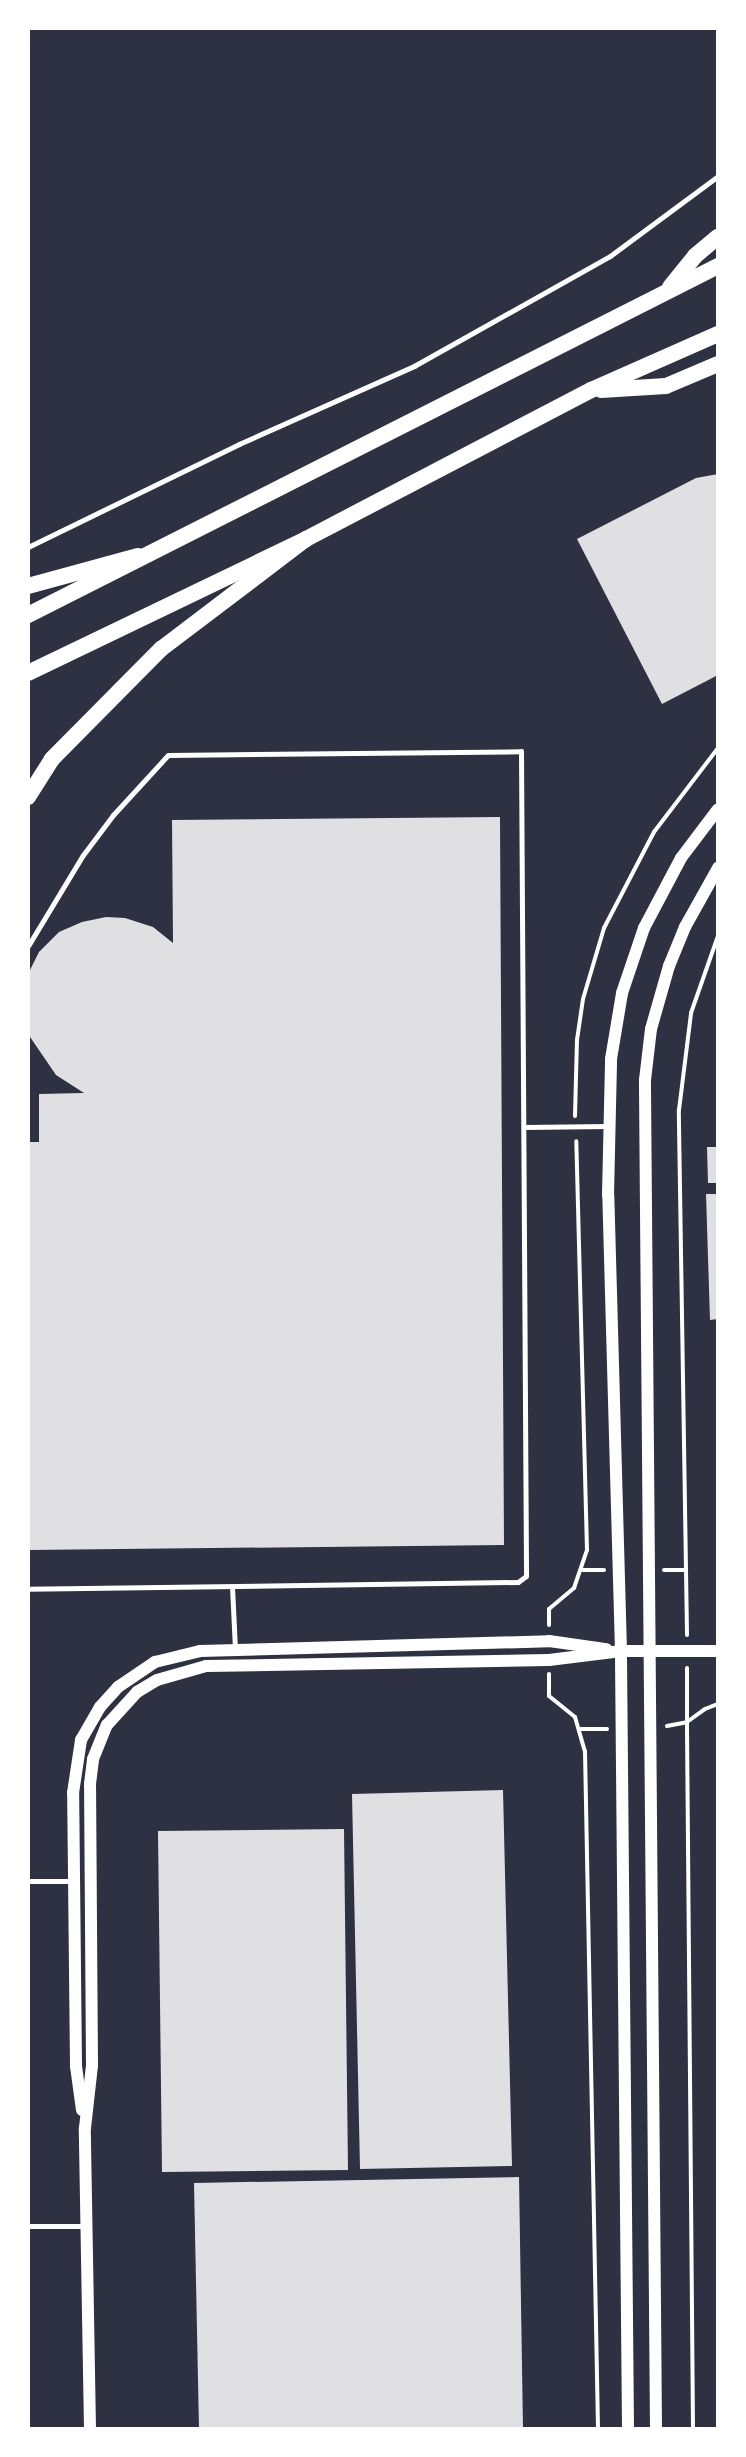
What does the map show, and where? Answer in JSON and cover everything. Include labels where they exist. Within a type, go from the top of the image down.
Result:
[{"type":"main road","points":[[666,292],[695,256],[718,237]]},
{"type":"main road","points":[[28,615],[138,556],[718,266]]},
{"type":"main road","points":[[28,673],[306,539],[591,390],[718,334]]},
{"type":"main road","points":[[591,390],[666,386],[718,364]]},
{"type":"main road","points":[[28,797],[52,759],[161,649],[306,539]]},
{"type":"main road","points":[[28,586],[138,556]]},
{"type":"street","points":[[628,2429],[621,1651],[609,1126],[612,1048],[622,993],[662,891],[718,809]]},
{"type":"street","points":[[656,2429],[647,1055],[669,966],[685,927],[718,868]]},
{"type":"street","points":[[85,2128],[76,2066],[72,1881],[76,1759],[81,1740],[100,1707],[118,1687],[155,1662],[176,1655],[235,1649],[549,1641],[621,1651]]},
{"type":"street","points":[[90,2429],[85,2128],[92,2066],[90,1784],[93,1759],[107,1725],[137,1692],[173,1673],[206,1666],[549,1660],[621,1651],[718,1651]]},
{"type":"lane","points":[[28,547],[44,542],[239,444],[414,366],[610,256],[718,176]]},
{"type":"lane","points":[[28,946],[69,877],[113,815],[168,755],[521,751],[526,1576],[518,1582],[28,1589]]},
{"type":"lane","points":[[524,1127],[609,1126]]},
{"type":"lane","points":[[232,1586],[235,1649]]},
{"type":"lane","points":[[28,1881],[72,1881]]},
{"type":"lane","points":[[28,2226],[86,2226]]},
{"type":"path","points":[[686,1570],[679,1110],[691,1013],[718,936]]},
{"type":"path","points":[[549,1696],[575,1717],[585,1751],[598,2429]]},
{"type":"path","points":[[693,2429],[687,1722],[718,1704]]},
{"type":"building","points":[[718,474],[718,675],[662,704],[577,539],[696,478]]},
{"type":"building","points":[[500,817],[504,1545],[28,1550],[28,1142],[39,1142],[39,1094],[84,1093],[56,1075],[28,1034],[28,974],[39,952],[59,932],[82,922],[106,917],[125,918],[153,927],[173,943],[172,820]]},
{"type":"building","points":[[707,1147],[718,1147],[718,1183],[708,1183]]},
{"type":"building","points":[[706,1194],[718,1194],[718,1319],[710,1320]]},
{"type":"building","points":[[503,1790],[512,2166],[360,2169],[352,1794]]},
{"type":"building","points":[[344,1829],[348,2170],[162,2172],[158,1831]]},
{"type":"building","points":[[519,2177],[523,2429],[199,2429],[194,2183]]}]
